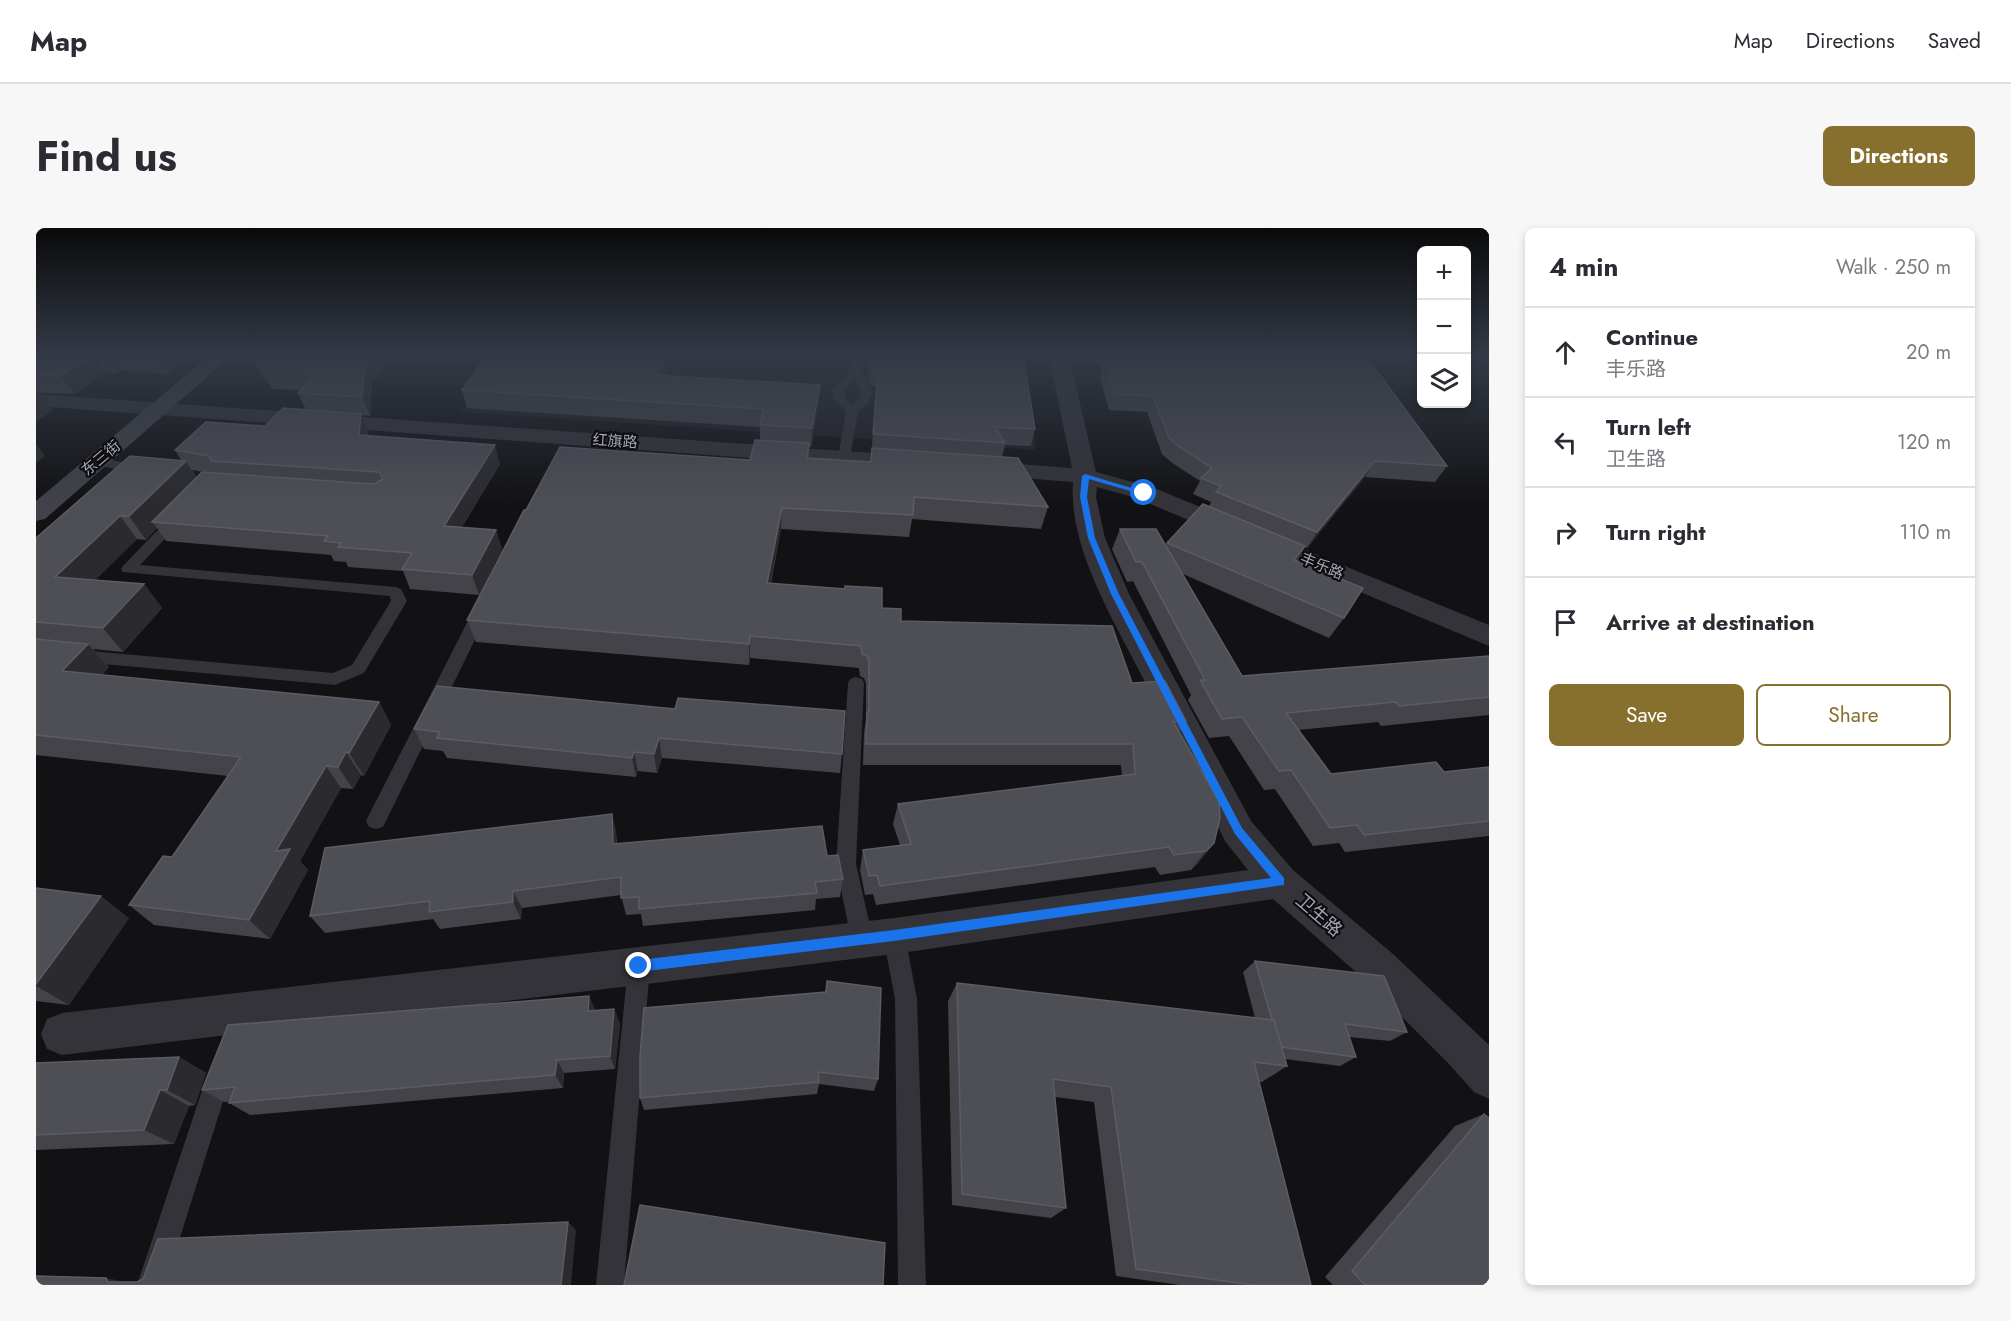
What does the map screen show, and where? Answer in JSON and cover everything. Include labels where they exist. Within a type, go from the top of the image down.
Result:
[{"type":"street","name":"红旗路","points":[[109,405],[565,443],[938,464]]},
{"type":"street","name":"东三街","points":[[36,514],[163,405]]},
{"type":"street","name":"卫生路","points":[[1070,405],[1085,476],[1084,497],[1087,521],[1115,594],[1238,831],[1280,882],[1379,967],[1463,1048],[1489,1077]]},
{"type":"street","points":[[962,466],[1085,476]]},
{"type":"street","name":"丰乐路","points":[[1085,476],[1144,493],[1489,636]]},
{"type":"street","points":[[62,1034],[233,1032],[639,966],[878,937],[1280,882]]},
{"type":"lane","points":[[846,405],[852,410]]},
{"type":"lane","points":[[844,458],[852,410],[859,405]]},
{"type":"lane","points":[[97,462],[156,471]]},
{"type":"lane","points":[[36,652],[335,679],[358,669],[399,601],[396,591],[128,569],[185,510]]},
{"type":"lane","points":[[376,821],[488,598]]},
{"type":"lane","points":[[856,683],[846,864],[906,999],[912,1285]]},
{"type":"lane","points":[[610,1285],[639,966]]},
{"type":"lane","points":[[151,1285],[233,1032]]},
{"type":"shaded area","points":[[466,405],[1029,405],[1036,450],[461,412]]},
{"type":"building","points":[[706,405],[816,405],[812,428],[760,425],[764,409]]},
{"type":"building","points":[[875,405],[1031,405],[1035,429],[995,427],[1005,443],[873,434]]},
{"type":"building","points":[[1157,405],[1402,405],[1447,466],[1375,461],[1317,532],[1216,492],[1221,486],[1201,478],[1212,468],[1169,438]]},
{"type":"building","points":[[283,408],[361,414],[359,435],[495,445],[444,526],[496,530],[472,575],[402,569],[412,553],[338,547],[341,543],[324,541],[328,536],[152,522],[202,472],[374,484],[383,479],[379,472],[211,461],[209,456],[175,450],[206,422],[265,426]]},
{"type":"building","points":[[755,440],[809,443],[807,458],[871,462],[872,448],[1018,458],[1048,507],[914,497],[913,515],[782,508],[767,583],[845,589],[845,586],[882,588],[882,608],[901,609],[901,621],[1112,626],[1132,683],[1165,681],[1186,721],[1173,722],[1219,801],[1220,818],[1214,843],[1206,851],[1174,855],[1169,847],[880,886],[877,875],[869,876],[863,850],[911,844],[898,804],[1135,774],[1133,744],[866,744],[867,712],[869,712],[869,661],[867,656],[862,654],[861,646],[750,636],[749,644],[467,620],[524,510],[560,447],[750,460]]},
{"type":"building","points":[[130,456],[186,461],[129,516],[120,516],[55,577],[144,584],[103,628],[36,622],[36,538]]},
{"type":"building","points":[[1203,504],[1305,546],[1294,560],[1363,588],[1344,618],[1167,543]]},
{"type":"building","points":[[1120,529],[1156,529],[1242,676],[1489,656],[1489,697],[1399,706],[1395,702],[1286,713],[1331,774],[1436,762],[1444,772],[1489,767],[1489,821],[1364,835],[1357,825],[1330,828],[1291,770],[1279,771],[1242,717],[1222,719],[1200,680],[1205,680],[1142,562],[1136,562]]},
{"type":"building","points":[[36,639],[88,644],[62,671],[379,702],[349,753],[346,752],[338,767],[326,766],[276,851],[290,849],[249,920],[129,905],[163,856],[172,857],[241,757],[36,735]]},
{"type":"building","points":[[437,686],[675,709],[678,698],[845,711],[842,754],[659,738],[654,754],[634,752],[632,758],[437,738],[440,732],[414,729]]},
{"type":"building","points":[[612,814],[613,844],[822,826],[827,856],[838,855],[843,879],[815,882],[817,893],[639,909],[639,897],[621,898],[621,877],[513,891],[513,902],[429,912],[430,901],[310,916],[325,848]]},
{"type":"building","points":[[36,888],[101,896],[36,984]]},
{"type":"building","points":[[1255,961],[1384,976],[1407,1032],[1345,1024],[1356,1057],[1281,1047]]},
{"type":"building","points":[[827,981],[881,988],[878,1079],[818,1072],[819,1082],[640,1098],[640,1056],[644,1008],[826,992]]},
{"type":"building","points":[[957,983],[1274,1020],[1287,1066],[1254,1062],[1311,1285],[1254,1285],[1136,1269],[1111,1087],[1053,1079],[1066,1208],[962,1194]]},
{"type":"building","points":[[589,996],[588,1011],[614,1009],[610,1056],[557,1060],[555,1075],[229,1103],[235,1087],[202,1090],[228,1025]]},
{"type":"building","points":[[179,1057],[167,1090],[160,1090],[144,1130],[36,1135],[36,1063]]},
{"type":"building","points":[[1484,1114],[1489,1118],[1489,1285],[1365,1285],[1352,1271]]},
{"type":"building","points":[[640,1205],[885,1243],[883,1285],[624,1285]]},
{"type":"building","points":[[568,1222],[561,1285],[36,1285],[36,1276],[106,1278],[108,1282],[137,1282],[143,1279],[158,1239]]},
{"type":"route","points":[[639,966],[894,936],[1280,882],[1238,831],[1115,594],[1092,538],[1084,497],[1085,476],[1144,493]]}]
